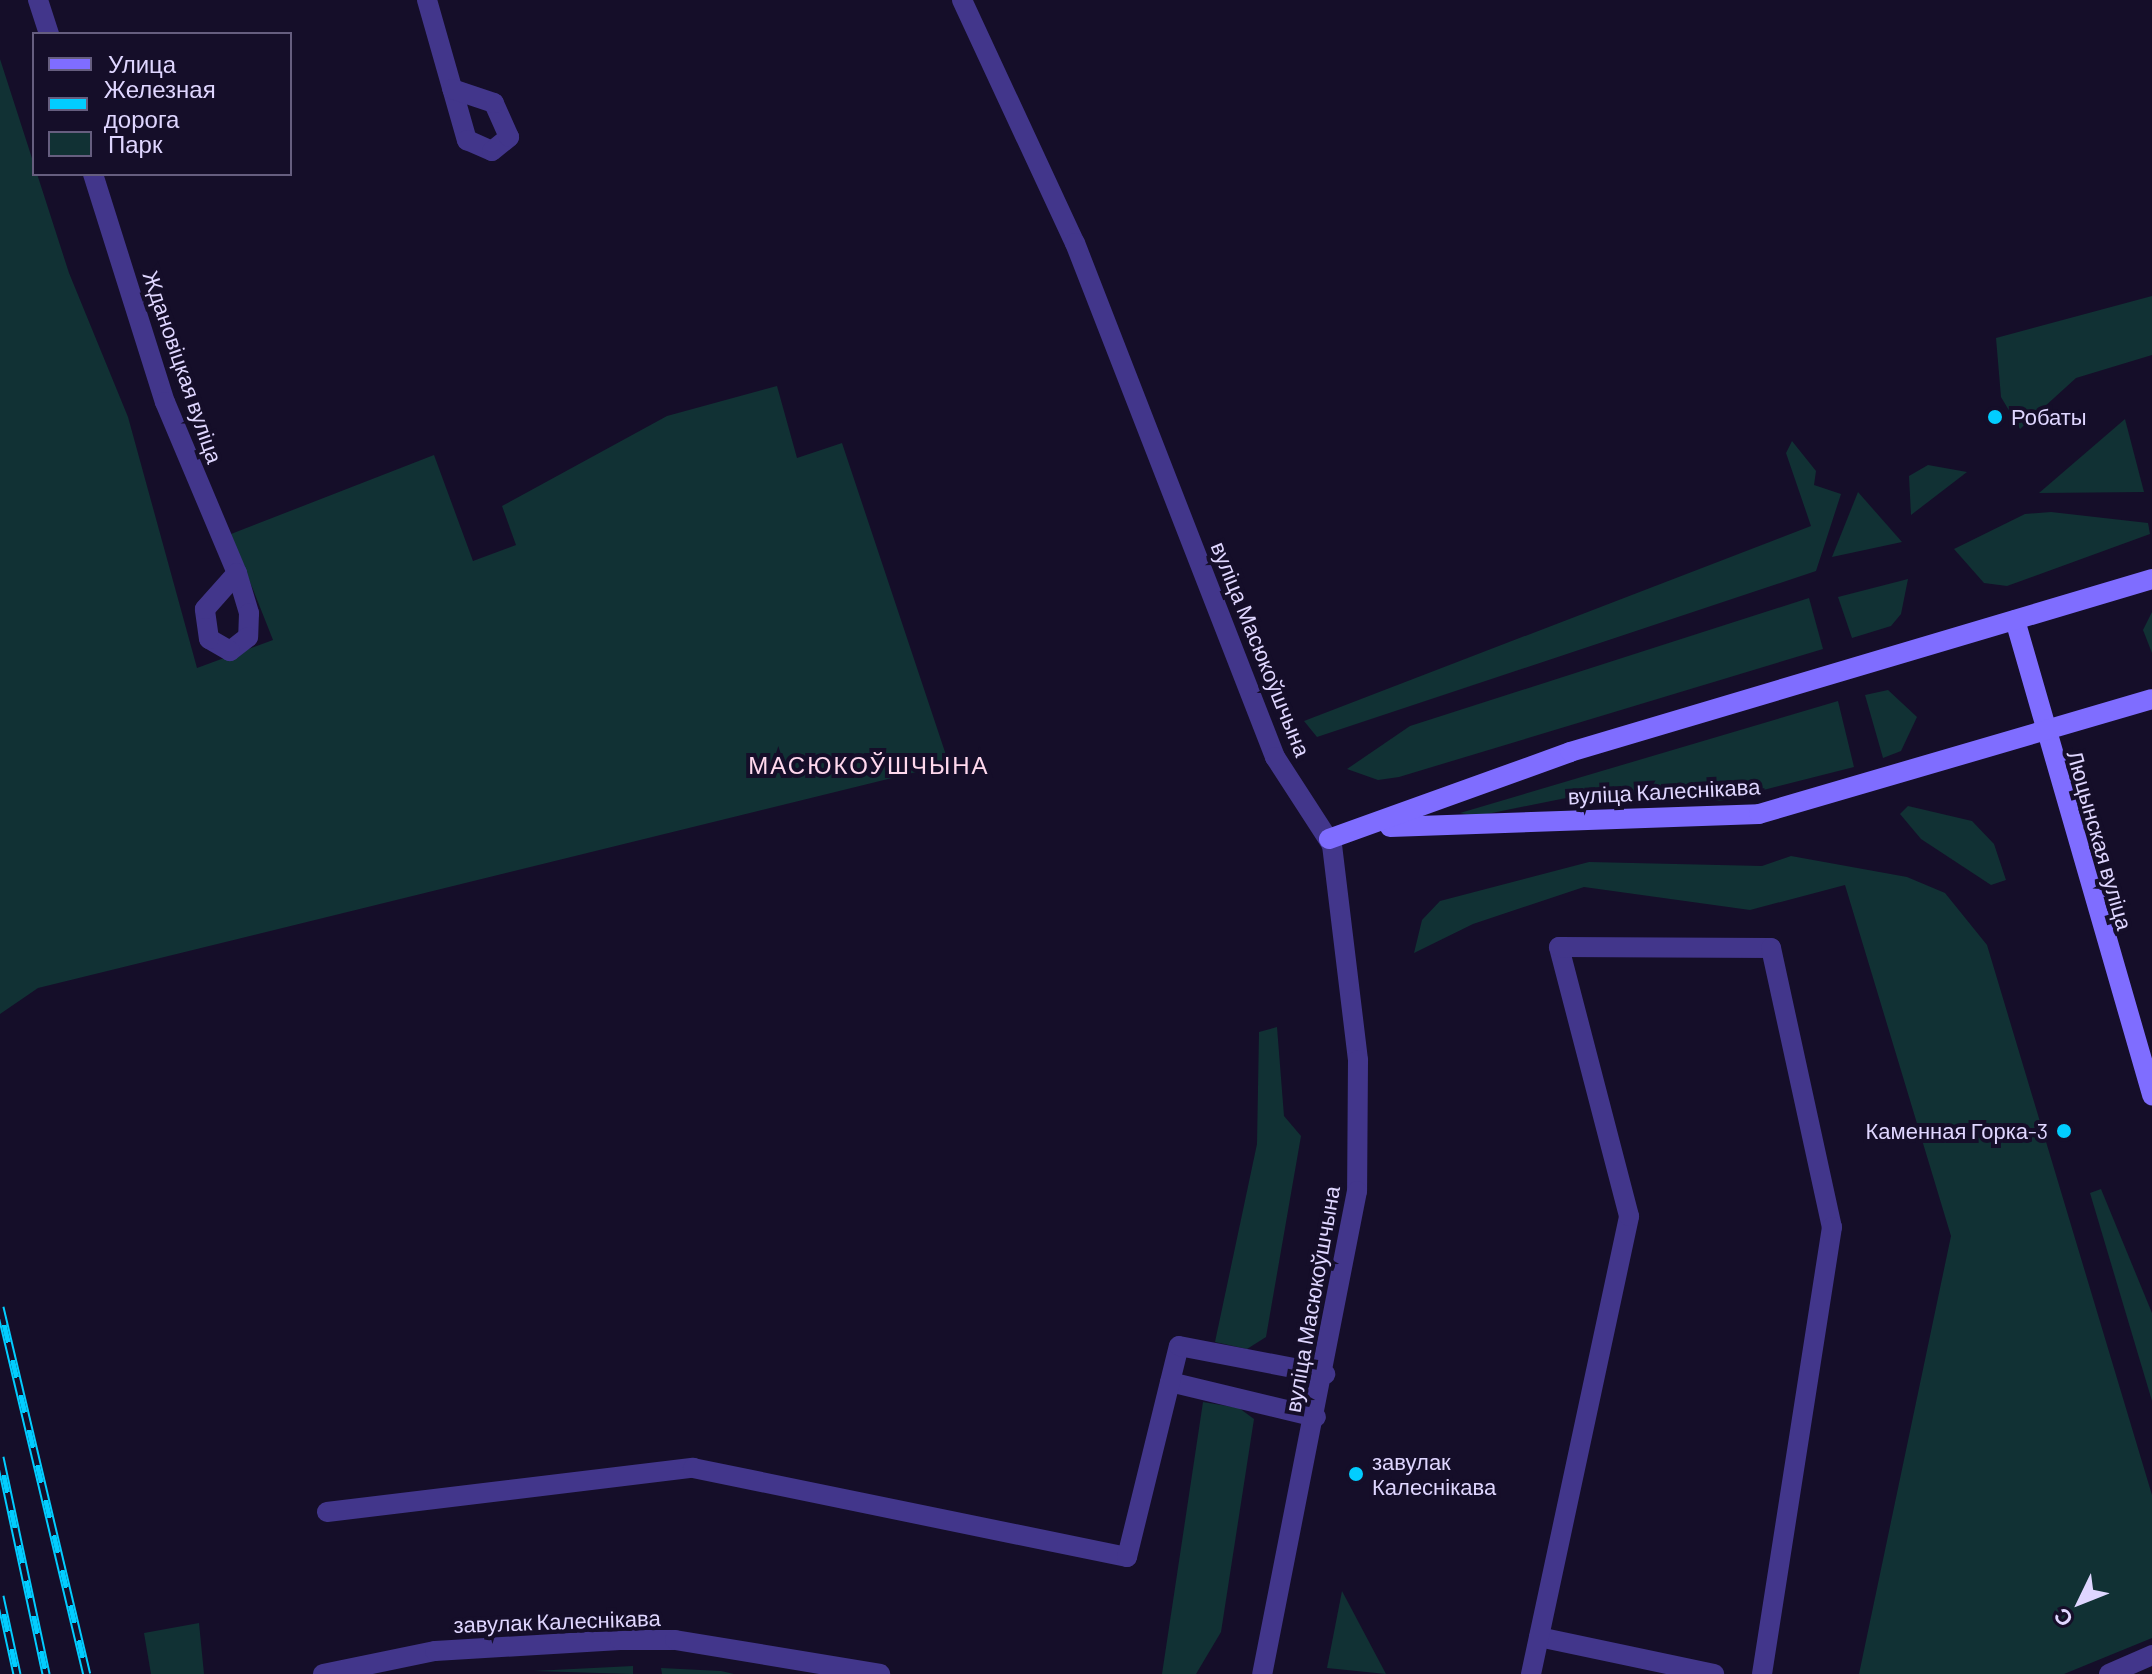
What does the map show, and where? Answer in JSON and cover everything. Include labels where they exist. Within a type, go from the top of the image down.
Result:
[{"type":"street","points":[[38,0],[48,32]]},
{"type":"street","points":[[427,0],[452,89]]},
{"type":"street","name":"вуліца Масюкоўшчына","points":[[962,0],[1075,243],[1275,757],[1329,839],[1344,919],[1359,1107],[1357,1191],[1325,1374],[1262,1674]]},
{"type":"street","name":"Ждановіцкая вуліца","points":[[94,176],[165,402],[237,573]]},
{"type":"street","name":"вуліца Калеснікава","points":[[1329,839],[1370,827],[1570,752],[2152,579]]},
{"type":"street","points":[[2015,620],[2045,734]]},
{"type":"street","name":"вуліца Калеснікава","points":[[1370,827],[1759,814],[2045,734],[2152,699]]},
{"type":"street","name":"Люцынская вуліца","points":[[2045,734],[2152,1096]]},
{"type":"street","points":[[1531,1674],[1629,1216],[1559,947],[1771,948],[1832,1227],[1762,1674]]},
{"type":"street","points":[[327,1512],[693,1468],[1127,1557],[1179,1346],[1325,1374]]},
{"type":"street","points":[[1170,1382],[1316,1417]]},
{"type":"street","points":[[1539,1637],[1714,1674]]},
{"type":"street","name":"завулак Калеснікава","points":[[323,1674],[559,1640],[675,1640],[880,1674]]},
{"type":"street","points":[[2109,1674],[2152,1655]]},
{"type":"green space","points":[[0,59],[32,158],[32,176],[38,176],[69,273],[128,417],[197,668],[273,640],[231,534],[434,455],[473,561],[516,545],[502,506],[667,416],[777,386],[797,458],[842,443],[949,764],[38,988],[0,1014]]},
{"type":"green space","points":[[2152,296],[2152,355],[2076,378],[2020,429],[2001,397],[1996,338]]},
{"type":"green space","points":[[2125,419],[2144,492],[2039,493]]},
{"type":"green space","points":[[1792,441],[1816,471],[1814,485],[1841,494],[1816,571],[1317,737],[1304,721],[1811,526],[1786,453]]},
{"type":"green space","points":[[1928,465],[1967,472],[1911,515],[1909,476]]},
{"type":"green space","points":[[1858,492],[1902,542],[1832,557]]},
{"type":"green space","points":[[2051,512],[2148,523],[2150,534],[2007,586],[1984,583],[1954,549],[2025,514]]},
{"type":"green space","points":[[1908,579],[1901,614],[1891,626],[1852,638],[1838,597]]},
{"type":"green space","points":[[1809,598],[1823,649],[1399,777],[1378,780],[1347,769],[1410,726]]},
{"type":"green space","points":[[2152,612],[2152,653],[2143,630]]},
{"type":"green space","points":[[1888,690],[1917,717],[1901,751],[1883,758],[1865,695]]},
{"type":"green space","points":[[1838,701],[1854,767],[1720,801],[1586,794],[1477,816],[1460,813]]},
{"type":"green space","points":[[1908,806],[1972,821],[1994,844],[2006,880],[1991,885],[1921,839],[1900,814]]},
{"type":"green space","points":[[1791,856],[1907,877],[1945,893],[1987,945],[2152,1495],[2152,1638],[2064,1674],[1859,1674],[1951,1236],[1845,885],[1750,910],[1584,887],[1473,924],[1414,953],[1422,920],[1440,901],[1589,862],[1762,866]]},
{"type":"green space","points":[[1277,1027],[1284,1116],[1301,1136],[1266,1337],[1247,1349],[1215,1342],[1257,1144],[1259,1032]]},
{"type":"green space","points":[[2101,1189],[2152,1313],[2152,1401],[2090,1193]]},
{"type":"green space","points":[[1203,1402],[1239,1408],[1254,1419],[1221,1632],[1196,1674],[1162,1674]]},
{"type":"green space","points":[[1342,1591],[1386,1674],[1327,1668]]},
{"type":"green space","points":[[199,1623],[204,1674],[151,1674],[144,1633]]},
{"type":"green space","points":[[633,1666],[633,1674],[533,1671]]},
{"type":"green space","points":[[661,1668],[721,1671],[734,1674],[662,1674]]},
{"type":"railway","points":[[0,1307],[87,1674]]},
{"type":"railway","points":[[0,1457],[46,1674]]},
{"type":"railway","points":[[0,1596],[17,1674]]},
{"type":"place","name":"Робаты","points":[[1995,417]]},
{"type":"place","name":"Каменная Горка-3","points":[[2064,1131]]},
{"type":"place","name":"завулак Калеснікава","points":[[1356,1474]]},
{"type":"district","name":"МАСЮКОЎШЧЫНА","points":[[869,765]]}]
